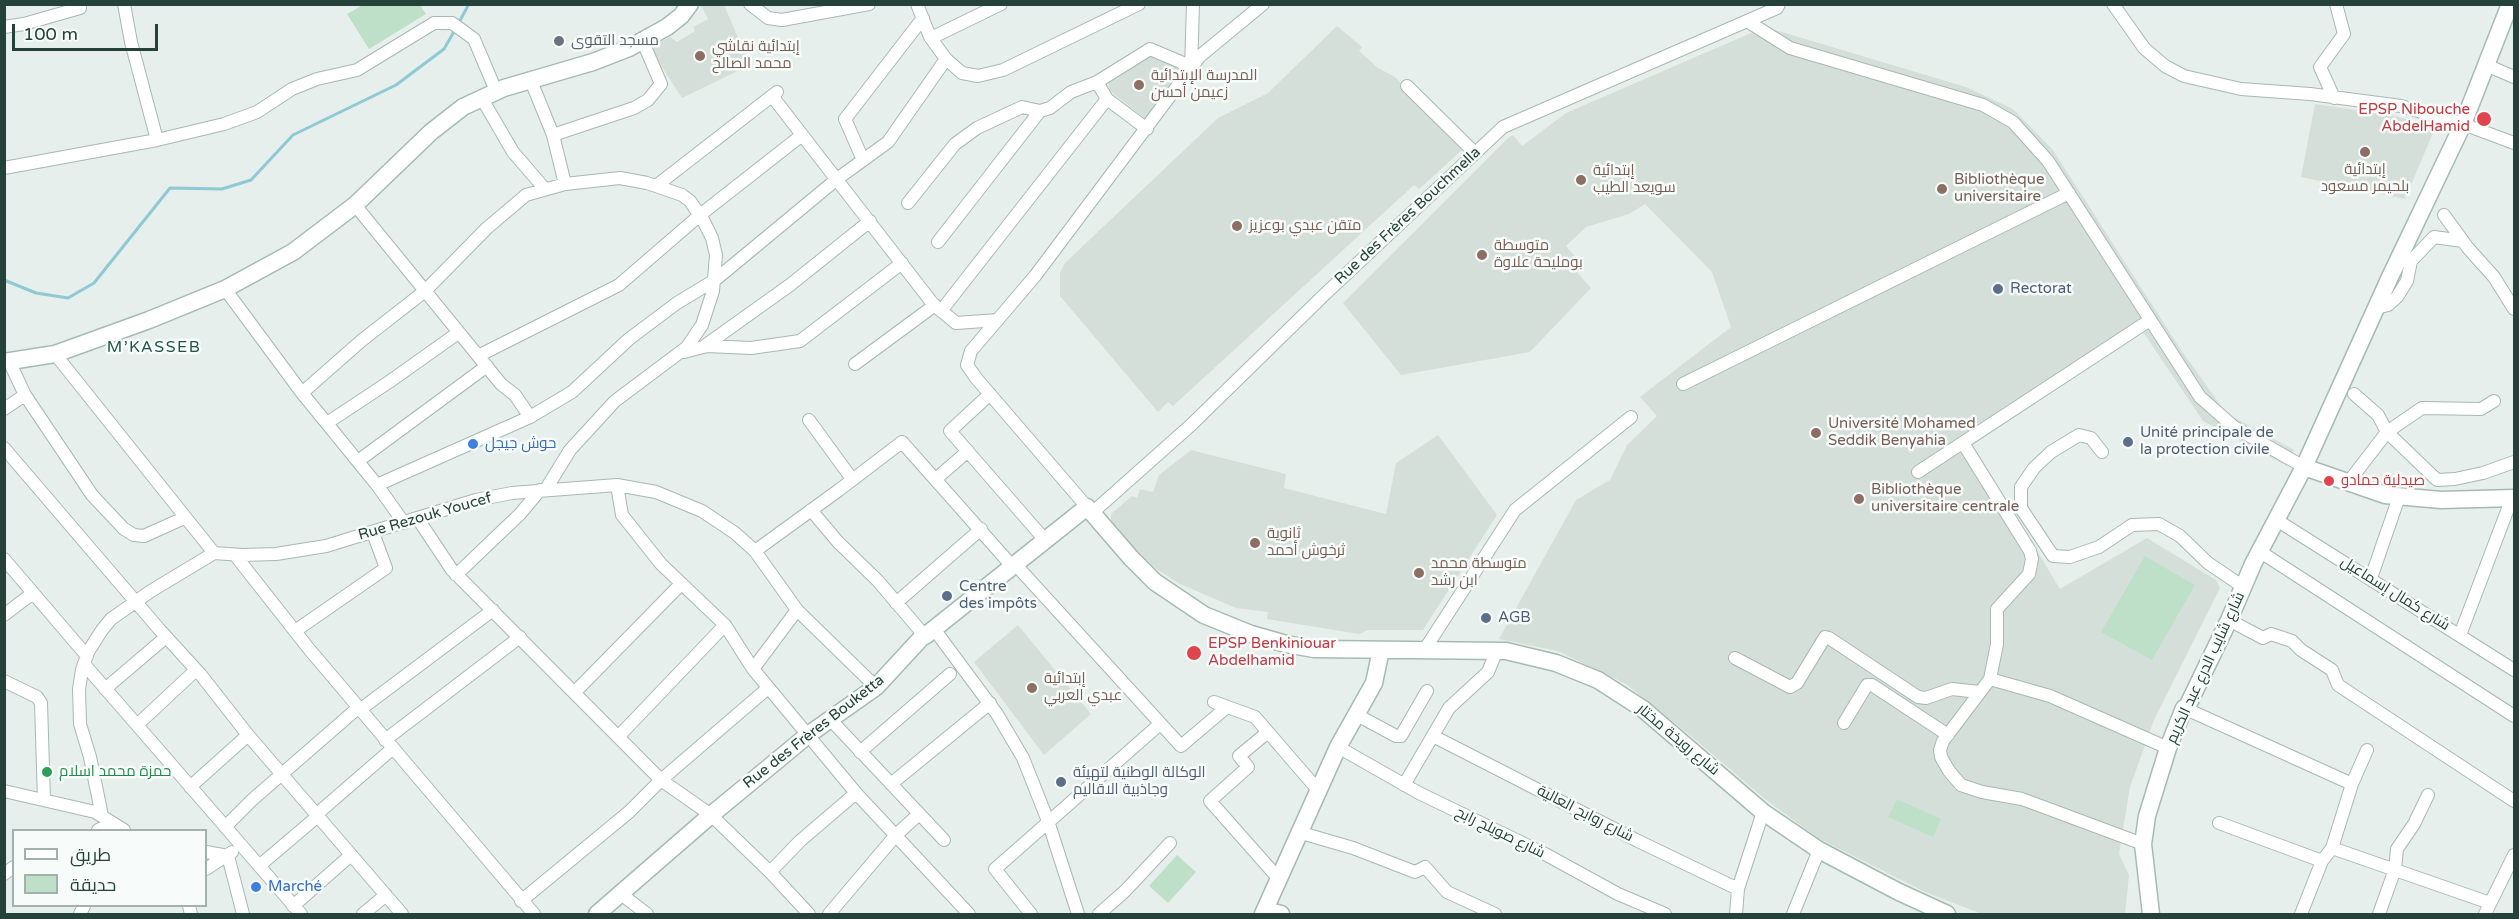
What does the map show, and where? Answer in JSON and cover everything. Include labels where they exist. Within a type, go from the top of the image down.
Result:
[{"type":"main road","points":[[7,362],[55,354],[150,320],[225,289],[293,252],[355,205],[431,132],[463,107],[489,94],[593,62],[643,42],[681,16],[690,4]]},
{"type":"main road","name":"شارع شايب الدرع عبد الكريم","points":[[2151,915],[2143,844],[2147,816],[2168,748],[2184,708],[2186,709],[2229,620],[2259,551],[2304,467],[2463,124],[2510,4]]},
{"type":"main road","points":[[2304,467],[2347,484],[2399,497],[2440,500],[2513,498]]},
{"type":"main road","name":"Rue des Frères Bouketta","points":[[597,915],[711,814],[829,718],[876,687],[929,632],[1045,540],[1090,510]]},
{"type":"main road","name":"شارع رويخة مختار","points":[[1090,510],[1155,582],[1216,621],[1268,640],[1300,647],[1497,650],[1520,653],[1598,680],[1643,708],[1763,812],[1819,850],[1947,915]]},
{"type":"main road","points":[[1270,913],[1278,879],[1298,832],[1338,747],[1374,683],[1381,650]]},
{"type":"street","points":[[124,4],[131,42],[157,140]]},
{"type":"street","points":[[750,4],[768,18],[782,20],[869,4]]},
{"type":"street","points":[[931,38],[1000,4]]},
{"type":"street","points":[[918,5],[931,38],[946,59],[962,73],[978,76],[993,74],[1118,10],[1139,4]]},
{"type":"street","points":[[1191,70],[1193,4]]},
{"type":"street","points":[[1090,510],[967,365],[971,351],[1035,276],[1205,51],[1263,4]]},
{"type":"street","name":"Rue des Frères Bouchmella","points":[[1090,510],[1182,433],[1503,127],[1777,8],[1779,4]]},
{"type":"street","points":[[2112,4],[2144,48],[2177,73],[2202,81],[2241,88],[2401,106],[2463,124],[2514,143]]},
{"type":"street","points":[[2334,98],[2320,67],[2343,34],[2336,4]]},
{"type":"street","points":[[4,27],[24,24],[80,8]]},
{"type":"street","points":[[863,160],[845,119],[923,18]]},
{"type":"street","points":[[1747,21],[1790,48],[1934,89],[1998,113],[2013,122],[2034,142],[2069,193],[2200,397],[2218,415],[2251,439],[2304,467]]},
{"type":"street","points":[[4,168],[157,140],[224,124],[257,112],[292,89],[317,79],[357,70],[434,23],[452,23],[474,39],[489,94],[513,152],[544,189]]},
{"type":"street","points":[[553,135],[634,108],[648,100],[661,84],[643,42]]},
{"type":"street","points":[[908,203],[955,144],[977,128],[1022,107],[1040,111],[1050,108],[1071,92],[1096,82],[1150,49],[1183,63],[1191,70]]},
{"type":"street","points":[[377,485],[530,417],[572,392],[629,339],[677,303],[715,280],[837,179],[888,142],[946,59]]},
{"type":"street","points":[[2486,65],[2514,77]]},
{"type":"street","points":[[531,81],[553,135],[565,184]]},
{"type":"street","points":[[1096,82],[1107,99],[1147,129]]},
{"type":"street","points":[[1407,86],[1475,153]]},
{"type":"street","points":[[656,186],[774,94],[802,135],[938,308],[956,323],[998,320]]},
{"type":"street","points":[[855,364],[938,308],[1107,99]]},
{"type":"street","points":[[938,242],[1040,111]]},
{"type":"street","points":[[478,356],[620,285],[700,215],[802,135]]},
{"type":"street","points":[[302,393],[361,341],[425,291],[492,223],[526,195],[565,184],[620,178],[656,186],[686,197],[700,215],[715,249],[715,280],[706,316],[695,338],[615,401],[570,450],[543,489],[456,575]]},
{"type":"street","points":[[1683,384],[2069,193]]},
{"type":"street","points":[[355,205],[458,333],[501,384],[515,395],[530,417]]},
{"type":"street","points":[[2444,215],[2463,241],[2511,294],[2514,309]]},
{"type":"street","points":[[707,346],[870,221]]},
{"type":"street","points":[[2376,308],[2388,304],[2397,297],[2407,281],[2411,261],[2434,237],[2463,241]]},
{"type":"street","points":[[677,354],[707,346],[751,348],[800,341],[902,263]]},
{"type":"street","points":[[225,289],[302,393],[377,485],[404,523]]},
{"type":"street","points":[[1918,472],[2150,320]]},
{"type":"street","points":[[327,423],[458,333]]},
{"type":"street","points":[[695,338],[707,346]]},
{"type":"street","points":[[55,354],[183,518],[214,553],[136,602],[106,624],[85,660],[81,677],[79,718],[107,823]]},
{"type":"street","points":[[7,362],[25,395],[92,495],[124,529],[134,535],[144,536],[183,518]]},
{"type":"street","points":[[358,461],[487,366]]},
{"type":"street","points":[[990,394],[950,431],[1045,540]]},
{"type":"street","points":[[2354,394],[2378,415],[2387,432],[2437,480],[2483,473],[2514,462]]},
{"type":"street","points":[[4,409],[25,395]]},
{"type":"street","points":[[2347,484],[2387,432],[2422,408],[2481,409],[2494,401]]},
{"type":"street","points":[[1425,649],[1515,510],[1631,417]]},
{"type":"street","points":[[809,420],[852,479]]},
{"type":"street","points":[[2102,452],[2091,438],[2079,435],[2051,452],[2034,468],[2021,487],[2020,508],[2054,556],[2070,557],[2099,547],[2132,525],[2159,524],[2180,536],[2208,563],[2239,584],[2242,590]]},
{"type":"street","points":[[755,551],[899,442],[907,445],[1013,565],[1181,746],[1227,707]]},
{"type":"street","points":[[1963,443],[2030,551],[2032,559],[2029,574],[1997,609],[1997,644],[1990,679],[1948,735],[1940,750],[1941,757],[1961,785],[1982,792],[2022,799],[2143,844]]},
{"type":"street","points":[[4,448],[196,669],[248,735],[402,915]]},
{"type":"street","points":[[937,478],[968,451]]},
{"type":"street","points":[[617,484],[622,515],[661,564],[725,625],[768,688],[856,793],[967,914]]},
{"type":"street","name":"Rue Rezouk Youcef","points":[[214,553],[276,554],[326,546],[476,500],[543,489],[617,484],[641,487],[702,511],[735,533],[755,551],[797,610],[876,687]]},
{"type":"street","points":[[2371,578],[2399,497]]},
{"type":"street","points":[[2460,635],[2513,498]]},
{"type":"street","points":[[811,510],[896,603],[929,632],[990,703],[1023,758],[1048,821],[1078,915]]},
{"type":"street","points":[[418,519],[456,575],[661,780],[711,814],[770,872],[807,914]]},
{"type":"street","name":"شارع كمال إسماعيل","points":[[2275,519],[2514,670]]},
{"type":"street","points":[[896,603],[981,529]]},
{"type":"street","points":[[295,631],[386,568],[373,533]]},
{"type":"street","points":[[2259,551],[2514,716]]},
{"type":"street","points":[[235,555],[388,744],[534,915]]},
{"type":"street","points":[[4,560],[33,593],[105,689],[297,910],[351,855]]},
{"type":"street","points":[[575,692],[681,584]]},
{"type":"street","points":[[4,615],[33,593]]},
{"type":"street","points":[[225,827],[282,774],[360,708],[493,610]]},
{"type":"street","points":[[753,669],[797,610]]},
{"type":"street","points":[[2229,620],[2264,638],[2271,634],[2292,641],[2301,650],[2332,670],[2338,684],[2514,801]]},
{"type":"street","points":[[618,737],[725,625]]},
{"type":"street","points":[[105,689],[166,637]]},
{"type":"street","points":[[259,866],[317,815],[388,744],[520,638]]},
{"type":"street","points":[[1735,658],[1790,687],[1797,683],[1825,638],[1829,638],[1918,697],[1926,698],[1952,688],[1979,692]]},
{"type":"street","points":[[1404,784],[1449,708],[1488,672],[1497,650]]},
{"type":"street","points":[[137,725],[196,669]]},
{"type":"street","points":[[860,752],[950,674]]},
{"type":"street","points":[[1990,679],[2050,696],[2168,748]]},
{"type":"street","points":[[4,681],[37,697],[41,703],[44,800]]},
{"type":"street","points":[[1844,723],[1867,686],[1872,685],[1948,735]]},
{"type":"street","points":[[521,901],[629,812],[661,780],[768,688]]},
{"type":"street","points":[[1357,715],[1396,736],[1401,736],[1427,691]]},
{"type":"street","points":[[1214,702],[1255,717],[1318,790]]},
{"type":"street","points":[[891,784],[990,703]]},
{"type":"street","points":[[2184,708],[2352,784]]},
{"type":"street","points":[[829,718],[944,840]]},
{"type":"street","points":[[1031,915],[995,869],[1160,724]]},
{"type":"street","points":[[1268,732],[1239,756],[1248,766],[1210,801],[1278,879]]},
{"type":"street","points":[[190,787],[248,735]]},
{"type":"street","name":"شارع روابح العالية","points":[[1433,736],[1738,890]]},
{"type":"street","name":"شارع صويلح رابح","points":[[1338,747],[1404,784],[1545,854],[1618,894],[1665,915]]},
{"type":"street","points":[[2301,915],[2322,861],[2332,848],[2352,784],[2367,750]]},
{"type":"street","points":[[4,791],[95,812],[107,823]]},
{"type":"street","points":[[770,872],[800,841],[856,793]]},
{"type":"street","points":[[2379,915],[2395,869],[2397,849],[2414,824],[2428,795]]},
{"type":"street","points":[[1736,915],[1738,890],[1763,812]]},
{"type":"street","points":[[829,915],[896,835],[919,814]]},
{"type":"street","points":[[2219,823],[2322,861]]},
{"type":"street","points":[[1298,832],[1353,848],[1415,872],[1425,867],[1447,892],[1495,915]]},
{"type":"street","points":[[1099,915],[1170,843]]},
{"type":"street","points":[[207,868],[228,856],[240,845]]},
{"type":"street","points":[[2332,848],[2395,869],[2488,909],[2514,855]]},
{"type":"street","points":[[1793,915],[1819,850]]},
{"type":"street","points":[[207,852],[228,856]]},
{"type":"street","points":[[228,856],[243,915]]},
{"type":"street","points":[[621,894],[647,915]]},
{"type":"street","points":[[363,915],[386,895]]},
{"type":"shaded area","name":"إبتدائية نقاشي محمد الصالح","points":[[701,5],[724,5],[750,65],[682,98],[649,47],[670,37],[677,42],[695,31],[693,27],[708,19]]},
{"type":"shaded area","name":"متقن عبدي بوعزيز","points":[[1337,26],[1362,47],[1359,51],[1378,68],[1395,77],[1463,149],[1419,189],[1414,185],[1173,406],[1168,402],[1158,412],[1060,296],[1060,273],[1065,263],[1218,118],[1268,93]]},
{"type":"shaded area","name":"Université Mohamed Seddik Benyahia","points":[[1765,27],[1966,87],[2013,109],[2053,150],[2181,350],[2226,413],[2294,450],[2287,466],[2203,421],[2143,332],[1973,445],[2060,589],[2147,538],[2216,580],[2220,588],[2154,720],[2130,787],[2119,854],[2129,875],[2125,914],[1982,914],[1925,892],[1818,838],[1765,799],[1626,684],[1558,651],[1499,639],[1576,500],[1610,480],[1627,445],[1657,416],[1640,397],[1731,327],[1712,272],[1645,204],[1629,214],[1586,227],[1566,246],[1582,264],[1576,271],[1591,288],[1530,352],[1401,375],[1343,303],[1509,137],[1513,135],[1522,146],[1566,113]]},
{"type":"shaded area","name":"المدرسة الإبتدائية زعيمن أحسن","points":[[1154,55],[1180,69],[1148,121],[1109,90],[1108,80]]},
{"type":"shaded area","name":"إبتدائية بلحيمر مسعود","points":[[2315,104],[2395,116],[2435,128],[2405,199],[2301,177]]},
{"type":"shaded area","name":"ثانوية ثرخوش أحمد","points":[[1438,435],[1497,515],[1423,630],[1368,630],[1359,634],[1267,619],[1268,612],[1236,608],[1180,584],[1146,562],[1111,525],[1111,514],[1132,496],[1137,498],[1140,489],[1153,492],[1159,475],[1191,450],[1286,474],[1284,488],[1386,514],[1396,463]]},
{"type":"shaded area","name":"إبتدائية عبدي العربي","points":[[1018,625],[1091,714],[1044,755],[974,662]]},
{"type":"green space","points":[[363,5],[420,5],[426,14],[369,49],[347,14]]},
{"type":"green space","points":[[2145,556],[2195,585],[2152,660],[2101,632]]},
{"type":"green space","points":[[1897,799],[1941,819],[1933,837],[1888,817]]},
{"type":"green space","points":[[1177,855],[1196,872],[1168,903],[1149,886]]},
{"type":"waterway","points":[[458,24],[469,4]]},
{"type":"waterway","points":[[4,280],[36,293],[68,298],[94,283],[170,188],[222,189],[251,180],[293,135],[396,85],[444,49],[455,30]]},
{"type":"place","name":"مسجد التقوى","points":[[559,41]]},
{"type":"place","name":"إبتدائية نقاشي محمد الصالح","points":[[700,56]]},
{"type":"place","name":"المدرسة الإبتدائية زعيمن أحسن","points":[[1139,85]]},
{"type":"place","name":"EPSP Nibouche AbdelHamid","points":[[2484,119]]},
{"type":"place","name":"إبتدائية بلحيمر مسعود","points":[[2365,152]]},
{"type":"place","name":"إبتدائية سويعد الطيب","points":[[1581,180]]},
{"type":"place","name":"Bibliothèque universitaire","points":[[1942,189]]},
{"type":"place","name":"متقن عبدي بوعزيز","points":[[1237,226]]},
{"type":"place","name":"متوسطة بومليحة علاوة","points":[[1482,255]]},
{"type":"place","name":"Rectorat","points":[[1998,289]]},
{"type":"place","name":"Université Mohamed Seddik Benyahia","points":[[1816,433]]},
{"type":"place","name":"Unité principale de la protection civile","points":[[2128,442]]},
{"type":"place","name":"حوش جيجل","points":[[473,444]]},
{"type":"place","name":"صيدلية حمادو","points":[[2329,481]]},
{"type":"place","name":"Bibliothèque universitaire centrale","points":[[1859,499]]},
{"type":"place","name":"ثانوية ثرخوش أحمد","points":[[1255,543]]},
{"type":"place","name":"متوسطة محمد ابن رشد","points":[[1419,573]]},
{"type":"place","name":"Centre des impôts","points":[[947,596]]},
{"type":"place","name":"AGB","points":[[1486,618]]},
{"type":"place","name":"EPSP Benkiniouar Abdelhamid","points":[[1194,653]]},
{"type":"place","name":"إبتدائية عبدي العربي","points":[[1032,688]]},
{"type":"place","name":"حمزة محمد اسلام","points":[[47,772]]},
{"type":"place","name":"الوكالة الوطنية لتهيئة وجاذبية الاقاليم","points":[[1061,782]]},
{"type":"place","name":"Marché","points":[[256,887]]},
{"type":"district","name":"M’KASSEB","points":[[154,348]]}]
